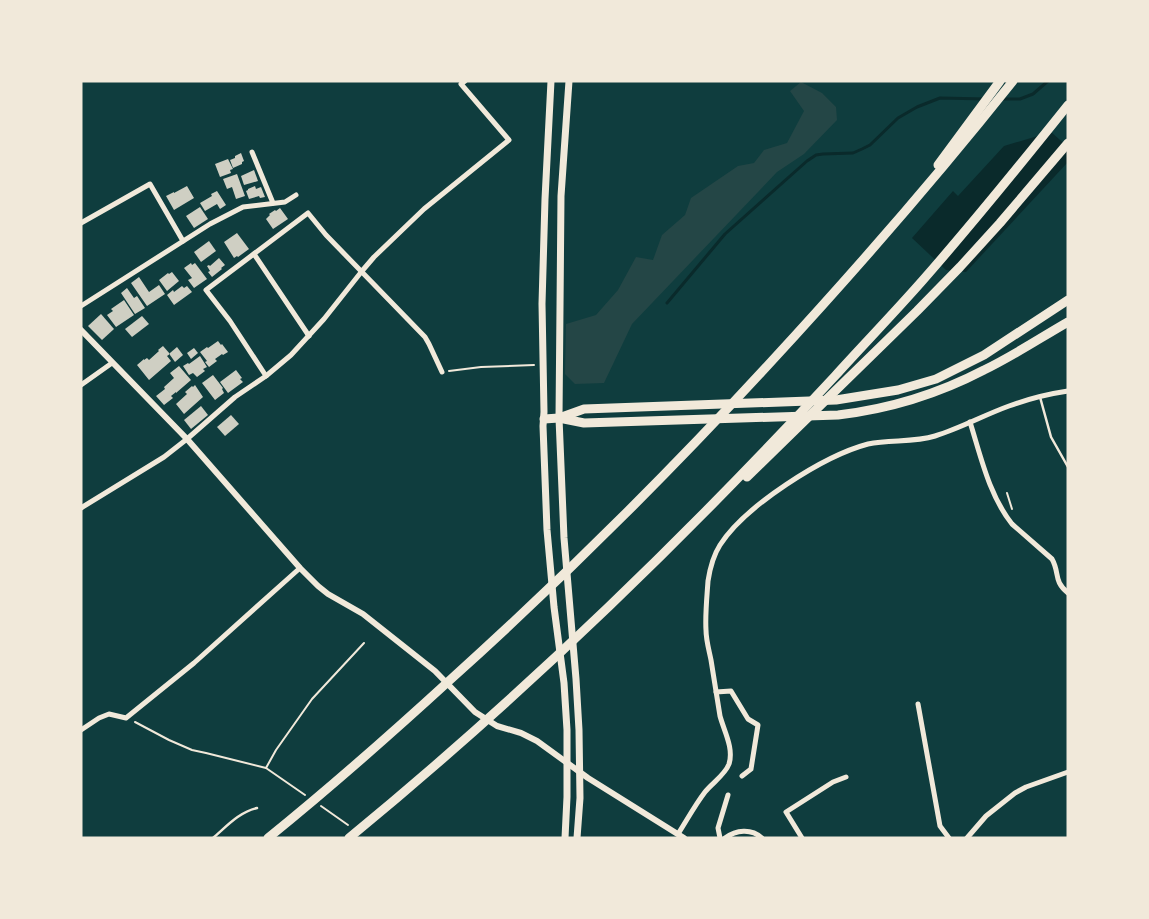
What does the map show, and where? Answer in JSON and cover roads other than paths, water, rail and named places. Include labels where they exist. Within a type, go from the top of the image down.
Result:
[{"type":"highway","points":[[872,250],[1000,81]]},
{"type":"highway","points":[[268,838],[395,731],[602,539],[708,430],[872,250],[962,145],[1013,81]]},
{"type":"highway","points":[[672,547],[781,434],[915,289],[1068,105]]},
{"type":"highway","points":[[348,838],[456,748],[752,472],[917,311],[1000,222],[1068,143]]},
{"type":"highway","points":[[559,418],[584,409],[836,400],[898,390],[936,379],[984,355],[1068,300]]},
{"type":"highway","points":[[544,419],[559,418],[584,423],[838,415],[861,412],[910,401],[937,392],[985,370],[1068,322]]},
{"type":"main road","points":[[551,81],[542,304],[544,419],[547,530],[564,684],[567,730],[565,834]]},
{"type":"main road","points":[[569,81],[561,196],[559,418],[564,538],[579,730],[580,798],[577,834]]},
{"type":"street","points":[[81,508],[164,457],[235,397],[266,376],[309,336],[362,271],[424,209],[509,140],[461,84],[465,81]]},
{"type":"street","points":[[252,152],[273,203]]},
{"type":"street","points":[[81,223],[150,184],[183,241]]},
{"type":"street","points":[[81,306],[210,224],[243,207],[285,202],[296,195]]},
{"type":"street","points":[[266,376],[230,321],[206,290],[308,213],[425,337],[442,372]]},
{"type":"street","points":[[254,254],[309,336]]},
{"type":"street","points":[[81,330],[187,439],[318,586],[328,594],[363,614],[435,670],[475,712],[497,726],[521,733],[537,741],[588,778],[684,838]]},
{"type":"street","points":[[81,385],[112,363]]},
{"type":"street","points":[[678,834],[704,793],[729,764],[728,738],[721,718],[706,630],[708,579],[712,560],[720,545],[733,528],[783,486],[835,457],[879,442],[920,440],[935,436],[1010,405],[1068,392]]},
{"type":"street","points":[[970,422],[988,479],[1008,518],[1012,524],[1052,558],[1057,570],[1058,583],[1068,594]]},
{"type":"street","points":[[81,730],[109,714],[126,718],[194,663],[300,568]]},
{"type":"street","points":[[716,692],[731,691],[748,719],[758,725],[751,769],[742,776]]},
{"type":"street","points":[[918,704],[940,826],[949,838]]},
{"type":"street","points":[[967,838],[986,816],[1015,793],[1068,772]]},
{"type":"street","points":[[802,838],[786,812],[833,782],[846,776]]},
{"type":"street","points":[[720,838],[718,828],[728,795]]},
{"type":"street","points":[[725,838],[739,831],[752,831],[762,838]]},
{"type":"lane","points":[[1040,397],[1051,437],[1068,467]]},
{"type":"lane","points":[[213,838],[241,814],[257,808]]},
{"type":"waterway","points":[[1002,99],[1020,99],[1033,94],[1048,81]]},
{"type":"waterway","points":[[667,303],[725,234],[816,155],[853,153],[862,149],[870,145],[898,118],[917,107],[940,98],[986,99]]}]
